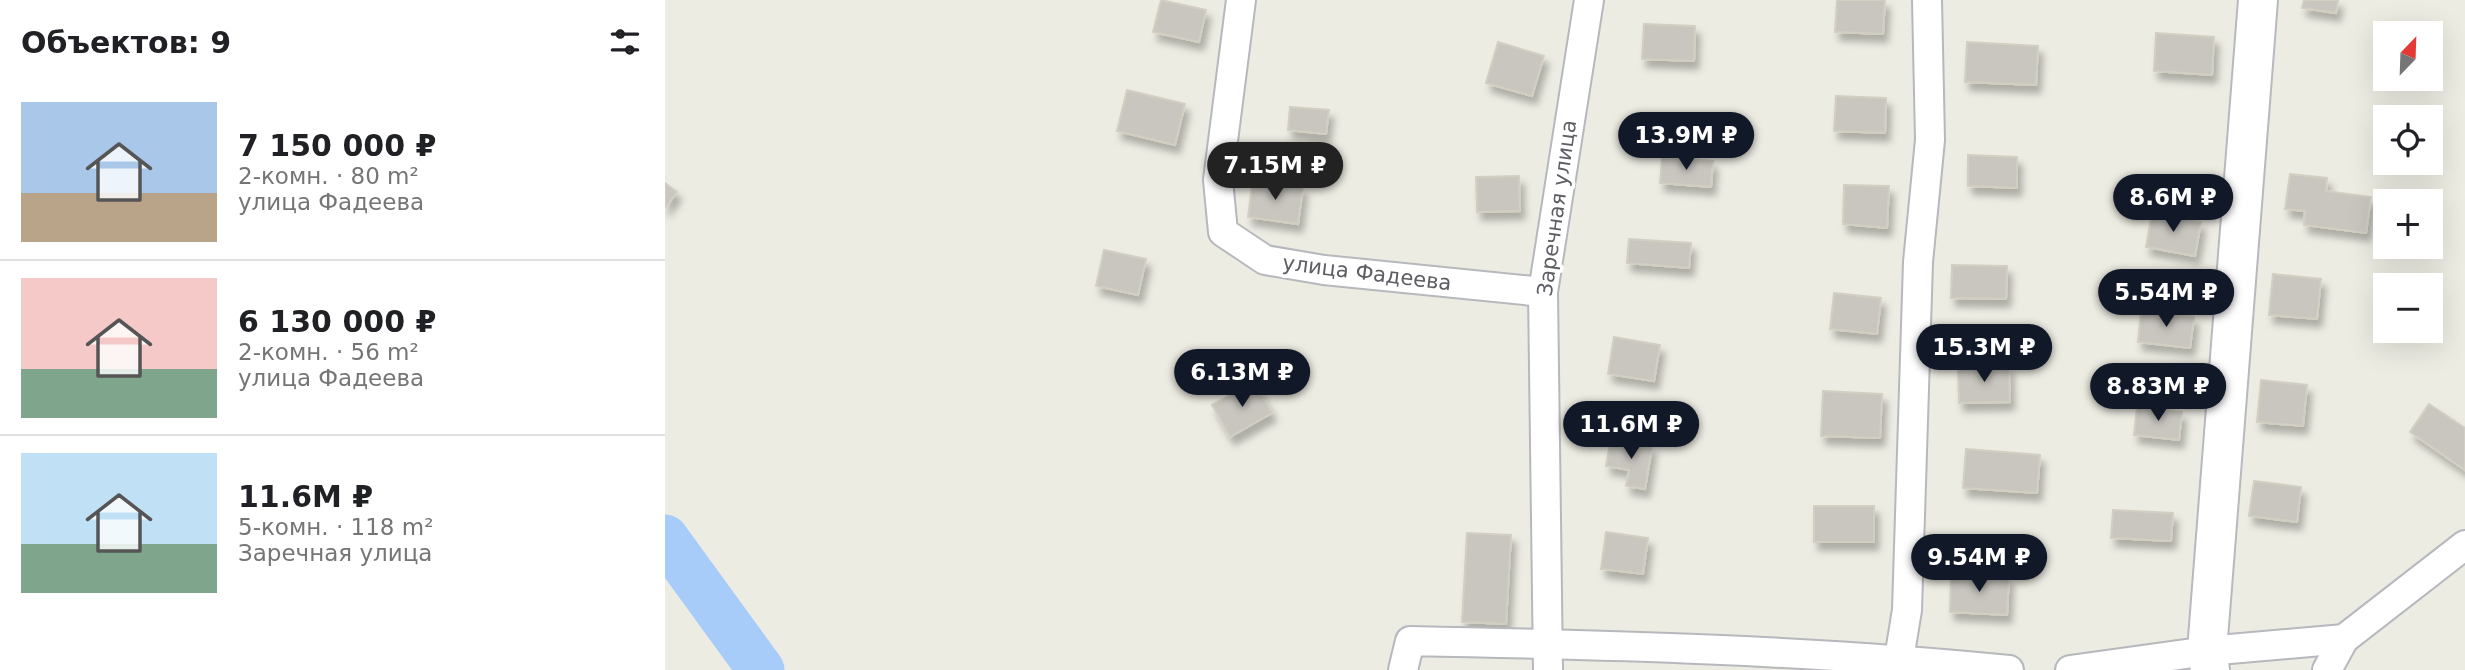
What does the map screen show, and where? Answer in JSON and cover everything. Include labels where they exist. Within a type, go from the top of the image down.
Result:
[{"type":"street","name":"улица Фадеева","points":[[1241,0],[1218,180],[1223,232],[1265,260],[1324,270],[1543,292]]},
{"type":"street","name":"Заречная улица","points":[[1548,657],[1543,292],[1589,0]]},
{"type":"street","points":[[1891,664],[1907,610],[1918,262],[1930,139],[1927,0]]},
{"type":"street","points":[[2209,660],[2258,0]]},
{"type":"street","points":[[2327,670],[2344,639],[2465,545]]},
{"type":"street","points":[[2070,670],[2209,660],[2344,639]]},
{"type":"street","points":[[1403,670],[1410,640],[1548,657],[1891,664],[2009,670]]},
{"type":"building","points":[[1161,0],[1206,10],[1199,42],[1153,32]]},
{"type":"building","points":[[1837,0],[1885,0],[1883,34],[1835,32]]},
{"type":"building","points":[[2304,0],[2338,0],[2336,13],[2302,8]]},
{"type":"building","points":[[1644,24],[1695,26],[1694,61],[1642,59]]},
{"type":"building","points":[[2156,33],[2214,37],[2212,75],[2154,71]]},
{"type":"building","points":[[1498,42],[1544,56],[1532,96],[1486,83]]},
{"type":"building","points":[[1967,42],[2038,46],[2036,85],[1965,82]]},
{"type":"building","points":[[1127,90],[1185,104],[1175,145],[1117,131]]},
{"type":"building","points":[[1836,96],[1886,98],[1885,133],[1834,131]]},
{"type":"building","points":[[1290,107],[1329,110],[1326,134],[1288,130]]},
{"type":"building","points":[[1968,155],[2017,157],[2017,188],[1968,186]]},
{"type":"building","points":[[1662,157],[1713,161],[1711,187],[1660,183]]},
{"type":"building","points":[[2290,174],[2327,178],[2326,191],[2371,197],[2366,233],[2304,225],[2305,211],[2285,209]]},
{"type":"building","points":[[1519,176],[1520,211],[1477,212],[1476,177]]},
{"type":"building","points":[[1253,179],[1303,187],[1298,224],[1248,217]]},
{"type":"building","points":[[665,183],[677,192],[665,208]]},
{"type":"building","points":[[1844,185],[1889,186],[1887,228],[1843,224]]},
{"type":"building","points":[[2152,213],[2201,222],[2195,256],[2146,247]]},
{"type":"building","points":[[1629,239],[1691,243],[1689,268],[1627,263]]},
{"type":"building","points":[[1104,250],[1146,259],[1138,295],[1096,286]]},
{"type":"building","points":[[1952,265],[2007,266],[2006,299],[1951,298]]},
{"type":"building","points":[[2273,274],[2321,279],[2317,319],[2269,315]]},
{"type":"building","points":[[1834,293],[1881,298],[1877,334],[1830,329]]},
{"type":"building","points":[[2141,310],[2194,317],[2190,348],[2138,342]]},
{"type":"building","points":[[1614,337],[1660,345],[1654,381],[1608,374]]},
{"type":"building","points":[[2009,365],[2010,402],[1959,403],[1958,367]]},
{"type":"building","points":[[2261,380],[2307,385],[2303,426],[2257,422]]},
{"type":"building","points":[[1254,382],[1272,413],[1230,437],[1212,405]]},
{"type":"building","points":[[1823,391],[1882,394],[1880,438],[1821,436]]},
{"type":"building","points":[[2429,404],[2465,428],[2465,470],[2410,432]]},
{"type":"building","points":[[2137,407],[2182,412],[2179,440],[2134,435]]},
{"type":"building","points":[[1611,438],[1652,446],[1645,489],[1626,486],[1629,470],[1606,466]]},
{"type":"building","points":[[1966,449],[2040,455],[2037,493],[1963,488]]},
{"type":"building","points":[[2254,481],[2301,487],[2297,522],[2249,516]]},
{"type":"building","points":[[1814,506],[1874,506],[1874,542],[1814,542]]},
{"type":"building","points":[[2113,510],[2173,513],[2171,541],[2111,538]]},
{"type":"building","points":[[1606,532],[1648,538],[1643,574],[1601,569]]},
{"type":"building","points":[[1467,533],[1511,535],[1506,624],[1462,622]]},
{"type":"building","points":[[1951,574],[2009,576],[2007,615],[1950,612]]},
{"type":"waterway","points":[[665,538],[761,670]]}]
